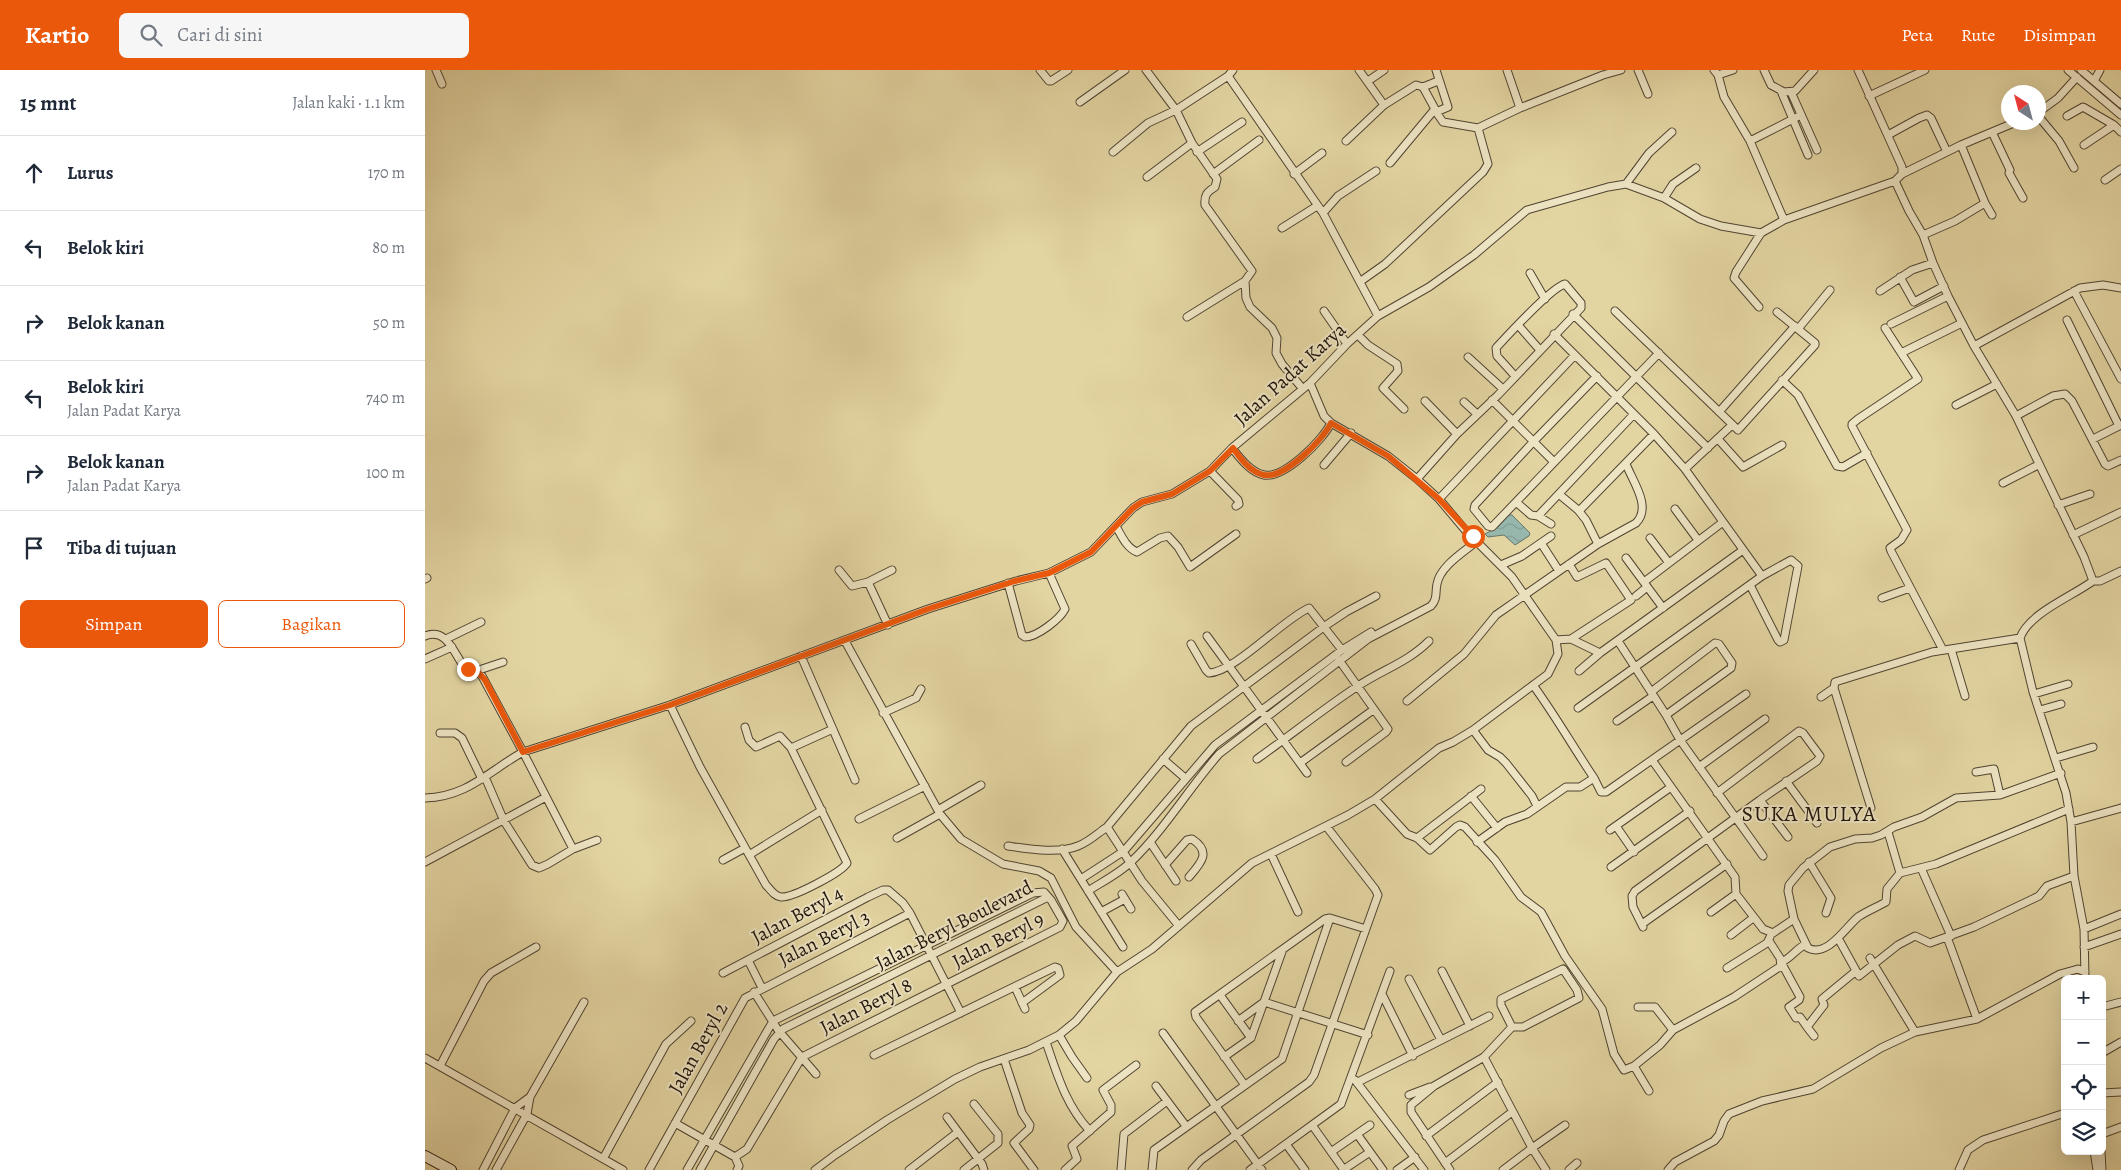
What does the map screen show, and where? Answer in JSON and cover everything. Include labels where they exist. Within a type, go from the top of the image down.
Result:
[{"type":"street","points":[[436,70],[442,84]]},
{"type":"street","points":[[1040,70],[1051,81],[1068,70]]},
{"type":"street","points":[[1079,102],[1125,70]]},
{"type":"street","points":[[1146,70],[1176,110],[1197,152],[1213,174],[1217,183],[1206,193],[1205,204],[1252,271],[1245,281],[1187,317]]},
{"type":"street","points":[[1359,70],[1384,105]]},
{"type":"street","points":[[1368,81],[1384,70]]},
{"type":"street","points":[[1390,163],[1435,111],[1448,107],[1435,70]]},
{"type":"street","points":[[1507,70],[1520,108]]},
{"type":"street","points":[[1423,86],[1435,111],[1443,122],[1478,128],[1520,108],[1603,75],[1621,70]]},
{"type":"street","points":[[1638,70],[1648,94]]},
{"type":"street","points":[[1733,70],[1716,73],[1724,97],[1750,141],[1785,220]]},
{"type":"street","points":[[1764,70],[1771,85],[1781,91],[1791,92],[1795,91],[1814,70]]},
{"type":"street","points":[[1858,70],[1902,167],[1902,174]]},
{"type":"street","points":[[1869,96],[1925,70]]},
{"type":"street","points":[[2068,70],[2097,75],[2105,70]]},
{"type":"street","points":[[1113,152],[1148,123],[1176,110],[1230,73],[1294,174],[1323,214],[1361,281],[1378,316]]},
{"type":"street","points":[[2046,107],[2059,98],[2079,73]]},
{"type":"street","points":[[2079,73],[2121,115]]},
{"type":"street","points":[[2097,75],[2121,104]]},
{"type":"street","points":[[1346,140],[1384,105],[1417,85],[1423,86],[1438,81]]},
{"type":"street","points":[[1781,91],[1806,152],[1816,147],[1791,92]]},
{"type":"street","points":[[2067,116],[2083,107],[2114,125],[2121,132]]},
{"type":"street","points":[[1750,141],[1801,115]]},
{"type":"street","points":[[1888,135],[1919,118],[1927,116],[1931,118],[1947,152]]},
{"type":"street","points":[[1197,152],[1242,122]]},
{"type":"street","points":[[2046,125],[2059,141],[2074,168]]},
{"type":"street","points":[[2084,145],[2114,125]]},
{"type":"street","points":[[1361,281],[1385,264],[1483,172],[1488,164],[1478,128]]},
{"type":"street","points":[[1759,307],[1735,278],[1736,272],[1761,233],[1785,220],[1895,181],[1902,174],[1961,145],[2001,129]]},
{"type":"street","points":[[1672,132],[1649,153],[1626,184],[1664,198],[1700,219],[1721,226],[1761,233]]},
{"type":"street","points":[[1993,132],[2010,170],[2009,173],[2023,198]]},
{"type":"street","points":[[1213,174],[1259,140]]},
{"type":"street","points":[[1147,177],[1192,143]]},
{"type":"street","points":[[1961,145],[1985,203],[1992,215]]},
{"type":"street","points":[[1294,174],[1322,153]]},
{"type":"street","points":[[1664,198],[1673,184],[1696,168]]},
{"type":"street","points":[[2105,180],[2121,169]]},
{"type":"street","points":[[1323,214],[1338,196],[1376,171]]},
{"type":"street","points":[[1895,181],[1923,235],[1948,296],[1974,346],[2016,416],[2038,466],[2084,557],[2093,581]]},
{"type":"street","name":"Jalan Padat Karya","points":[[425,798],[447,796],[475,784],[503,763],[523,752],[670,705],[928,609],[1007,583],[1049,573],[1091,552],[1117,528],[1133,508],[1142,502],[1172,494],[1210,471],[1233,448],[1310,383],[1347,344],[1378,316],[1429,287],[1474,255],[1527,210],[1608,187],[1626,184]]},
{"type":"street","points":[[1923,235],[1955,221],[1985,203]]},
{"type":"street","points":[[1282,228],[1317,206]]},
{"type":"street","points":[[1880,291],[1912,270],[1933,263]]},
{"type":"street","points":[[1530,273],[1545,299]]},
{"type":"street","points":[[1899,277],[1914,302],[1944,286]]},
{"type":"street","points":[[1245,281],[1246,298],[1250,307],[1272,328],[1277,338],[1276,352],[1282,364],[1302,388]]},
{"type":"street","points":[[1417,479],[1457,434],[1503,389],[1573,314],[1581,308],[1581,302],[1565,284],[1545,299],[1495,350],[1497,356],[1515,376]]},
{"type":"street","points":[[1974,346],[2074,291],[2092,285],[2121,288]]},
{"type":"street","points":[[1719,412],[1830,290]]},
{"type":"street","points":[[2074,291],[2121,380]]},
{"type":"street","points":[[1948,296],[1888,326],[1901,353],[1918,379],[1852,424],[1907,530],[1905,535],[1890,548],[1910,588],[1947,650],[1965,696]]},
{"type":"street","points":[[1324,311],[1347,344]]},
{"type":"street","points":[[1615,311],[1738,430],[1815,346],[1815,343],[1777,312]]},
{"type":"street","points":[[1573,314],[1708,448]]},
{"type":"street","points":[[2067,320],[2120,425],[2093,439]]},
{"type":"street","points":[[1901,353],[1962,322]]},
{"type":"street","points":[[1518,325],[1539,349]]},
{"type":"street","points":[[1554,334],[1617,396],[1685,468],[1762,576]]},
{"type":"street","points":[[1358,335],[1368,345],[1397,364],[1399,371],[1383,388],[1404,409]]},
{"type":"street","points":[[1597,376],[1477,503],[1474,509],[1488,526],[1492,527],[1553,461],[1659,353]]},
{"type":"street","points":[[1439,499],[1575,355]]},
{"type":"street","points":[[1468,357],[1503,389]]},
{"type":"street","points":[[1782,380],[1797,395],[1837,466],[1843,467],[1867,453]]},
{"type":"street","points":[[815,1170],[835,1154],[922,1097],[955,1079],[1059,1035],[1076,1021],[1117,972],[1137,960],[1246,868],[1375,799],[1439,748],[1473,730],[1548,674],[1555,663],[1558,654],[1556,640],[1526,596],[1501,565],[1439,499],[1417,479],[1388,456],[1331,423],[1324,416],[1310,383]]},
{"type":"street","points":[[1956,405],[1997,384]]},
{"type":"street","points":[[2016,416],[2053,396],[2065,394],[2072,401],[2106,466],[2121,460]]},
{"type":"street","points":[[1492,400],[1553,461]]},
{"type":"street","points":[[1425,401],[1457,434]]},
{"type":"street","points":[[1463,402],[1477,414]]},
{"type":"street","points":[[1539,516],[1634,414]]},
{"type":"street","points":[[1233,448],[1254,471],[1262,475],[1271,476],[1281,472],[1316,444],[1331,423]]},
{"type":"street","points":[[1685,468],[1732,426]]},
{"type":"street","points":[[1324,465],[1351,433]]},
{"type":"street","points":[[1578,510],[1583,508],[1654,434]]},
{"type":"street","points":[[1718,439],[1743,467],[1782,445]]},
{"type":"street","points":[[1407,701],[1464,654],[1496,615],[1526,596],[1598,544],[1636,523],[1642,514],[1643,504],[1626,464]]},
{"type":"street","points":[[2003,483],[2038,466]]},
{"type":"street","points":[[1210,471],[1238,500],[1239,504],[1235,506]]},
{"type":"street","points":[[2058,505],[2090,494]]},
{"type":"street","points":[[1560,495],[1578,510],[1586,520],[1598,544]]},
{"type":"street","points":[[1516,502],[1531,515],[1539,516],[1551,524]]},
{"type":"street","points":[[1675,509],[1698,540]]},
{"type":"street","points":[[2073,535],[2121,512]]},
{"type":"street","points":[[1636,596],[1669,563],[1723,522]]},
{"type":"street","points":[[1117,528],[1124,541],[1132,550],[1137,552],[1160,538],[1168,536],[1190,567],[1236,534]]},
{"type":"street","points":[[1501,565],[1522,556],[1551,536]]},
{"type":"street","points":[[1650,538],[1669,563]]},
{"type":"street","points":[[1088,891],[1131,862],[1150,842],[1199,777],[1219,754],[1368,639],[1431,606],[1435,600],[1437,583],[1441,574],[1447,566],[1477,541]]},
{"type":"street","points":[[1541,543],[1559,571]]},
{"type":"street","points":[[1579,671],[1743,550]]},
{"type":"street","points":[[1626,558],[1663,608]]},
{"type":"street","points":[[1578,708],[1762,576],[1788,561],[1794,561],[1797,566],[1785,640],[1778,640],[1750,585]]},
{"type":"street","points":[[1556,640],[1571,639],[1631,600],[1606,563],[1577,576],[1569,564]]},
{"type":"street","points":[[839,570],[851,586],[868,582],[892,570]]},
{"type":"street","points":[[2085,975],[2084,929],[2074,876],[2069,809],[2061,773],[2034,694],[2020,638],[2025,627],[2035,618],[2093,581],[2100,581],[2121,571]]},
{"type":"street","points":[[1007,583],[1022,635],[1025,637],[1035,636],[1058,618],[1065,609],[1049,573]]},
{"type":"street","points":[[868,582],[888,625]]},
{"type":"street","points":[[1882,598],[1910,588]]},
{"type":"street","points":[[1008,846],[1062,849],[1078,846],[1107,827],[1191,726],[1325,626],[1376,596]]},
{"type":"street","points":[[1081,879],[1124,851],[1215,745],[1261,709],[1363,636],[1435,600]]},
{"type":"street","points":[[1191,644],[1209,673],[1229,665],[1307,608],[1311,609],[1342,650]]},
{"type":"street","points":[[446,639],[481,622]]},
{"type":"street","points":[[425,636],[435,633],[446,639],[465,668],[476,670],[503,662]]},
{"type":"street","points":[[1207,636],[1307,773]]},
{"type":"street","points":[[1871,808],[1834,688],[1835,682],[1840,679],[1947,650],[2020,638]]},
{"type":"street","points":[[1571,639],[1600,654]]},
{"type":"street","points":[[845,641],[939,812],[961,839],[1003,864],[1039,871],[1051,878],[1076,927],[1117,972]]},
{"type":"street","points":[[1257,759],[1357,686],[1380,672],[1408,659],[1429,641]]},
{"type":"street","points":[[1618,642],[1666,715],[1680,740],[1763,856]]},
{"type":"street","points":[[1617,722],[1715,643],[1719,644],[1732,663],[1731,668],[1666,715]]},
{"type":"street","points":[[425,659],[451,647]]},
{"type":"street","points":[[801,656],[855,780]]},
{"type":"street","points":[[1339,660],[1387,728],[1387,731],[1346,762]]},
{"type":"street","points":[[476,670],[485,680],[573,849]]},
{"type":"street","points":[[2034,694],[2068,684]]},
{"type":"street","points":[[1533,685],[1560,723],[1601,792],[1604,793],[1746,694]]},
{"type":"street","points":[[1821,697],[1834,688]]},
{"type":"street","points":[[883,713],[916,698],[921,689]]},
{"type":"street","points":[[2040,710],[2061,704]]},
{"type":"street","points":[[670,705],[698,762],[766,885],[774,894],[781,897],[788,896],[845,868],[846,858],[791,748],[780,736],[756,747],[749,740],[745,728]]},
{"type":"street","points":[[1300,763],[1373,710]]},
{"type":"street","points":[[1699,767],[1765,719]]},
{"type":"street","points":[[791,748],[833,729]]},
{"type":"street","points":[[1473,730],[1488,750],[1500,756],[1506,763],[1532,796],[1537,806]]},
{"type":"street","points":[[1717,793],[1797,732],[1802,731],[1820,757],[1633,893],[1633,907],[1642,926],[1727,864]]},
{"type":"street","points":[[440,733],[455,732],[461,738],[484,778],[504,821],[532,865],[539,868],[573,849],[597,840]]},
{"type":"street","points":[[2056,758],[2093,748]]},
{"type":"street","points":[[1163,759],[1185,778]]},
{"type":"street","points":[[1652,760],[1727,864],[1737,881],[1736,894],[1753,918],[1763,929],[1770,932]]},
{"type":"street","points":[[1976,772],[1994,769],[1999,795]]},
{"type":"street","points":[[1192,770],[1199,777]]},
{"type":"street","points":[[2061,773],[1999,795],[1956,798],[1922,817],[1894,827],[1888,832],[1872,838],[1855,839],[1830,847],[1809,862],[1788,888],[1794,919],[1811,950],[1829,946],[1859,917],[1886,902],[1887,889],[1900,873],[1936,864],[2069,809]]},
{"type":"street","points":[[1477,842],[1507,821],[1522,816],[1553,798],[1567,787],[1580,787],[1594,778]]},
{"type":"street","points":[[1786,781],[1817,823]]},
{"type":"street","points":[[897,838],[981,785]]},
{"type":"street","points":[[859,819],[925,786]]},
{"type":"street","points":[[1634,852],[1613,828],[1671,787]]},
{"type":"street","points":[[1417,838],[1481,789]]},
{"type":"street","points":[[1471,796],[1497,828]]},
{"type":"street","points":[[425,862],[546,797]]},
{"type":"street","points":[[1375,799],[1407,834],[1417,838],[1430,850],[1456,827],[1460,825],[1465,827],[1495,860],[1521,897],[1541,912],[1565,956],[1602,1009],[1614,1054],[1625,1070],[1634,1066],[1660,1045],[1673,1030],[1734,997],[1806,944]]},
{"type":"street","points":[[1760,800],[1788,837]]},
{"type":"street","points":[[2071,822],[2121,808]]},
{"type":"street","points":[[749,855],[822,810]]},
{"type":"street","points":[[1611,867],[1690,811]]},
{"type":"street","points":[[1192,1170],[1201,1160],[1309,1082],[1314,1075],[1378,895],[1326,826]]},
{"type":"street","points":[[1107,827],[1149,891],[1179,926]]},
{"type":"street","points":[[1888,832],[1900,873]]},
{"type":"street","points":[[1165,865],[1187,840],[1192,838],[1201,847],[1204,854],[1201,862],[1189,877]]},
{"type":"street","points":[[1150,842],[1176,881]]},
{"type":"street","points":[[723,860],[745,848]]},
{"type":"street","points":[[1062,849],[1123,947]]},
{"type":"street","points":[[1271,854],[1298,912]]},
{"type":"street","points":[[1809,862],[1831,898],[1827,913]]},
{"type":"street","points":[[1921,868],[1949,937],[1977,1019]]},
{"type":"street","points":[[1838,938],[1850,956],[1858,976],[1861,975],[1872,961],[1914,936],[1930,943],[1974,928],[2039,896],[2047,886],[2074,876]]},
{"type":"street","name":"Jalan Beryl 4","points":[[723,972],[868,896],[883,890],[888,890],[903,903],[910,913]]},
{"type":"street","name":"Jalan Beryl Boulevard","points":[[776,1027],[928,951],[1037,892],[1044,892],[1048,897],[928,951],[776,1027]]},
{"type":"street","points":[[1711,912],[1736,894]]},
{"type":"street","points":[[1101,912],[1123,896],[1131,909]]},
{"type":"street","name":"Jalan Beryl 9","points":[[946,984],[1060,927],[1063,924],[1062,918],[1048,897]]},
{"type":"street","points":[[910,913],[961,1013]]},
{"type":"street","name":"Jalan Beryl 3","points":[[754,992],[910,913]]},
{"type":"street","points":[[2084,929],[2121,914]]},
{"type":"street","points":[[1244,1084],[1194,1014],[1325,919],[1330,918],[1366,929]]},
{"type":"street","points":[[1152,1170],[1154,1150],[1244,1084],[1282,1059],[1330,918]]},
{"type":"street","points":[[1731,934],[1753,918]]},
{"type":"street","points":[[1770,932],[1794,919]]},
{"type":"street","points":[[1770,932],[1769,941],[1800,997],[1799,1000],[1789,1006],[1796,1018],[1800,1017],[1813,1036]]},
{"type":"street","points":[[2084,948],[2121,934]]},
{"type":"street","points":[[1727,968],[1769,941]]},
{"type":"street","points":[[440,1066],[484,981],[491,973],[536,947]]},
{"type":"street","points":[[1224,1057],[1251,1038],[1283,949]]},
{"type":"street","points":[[748,960],[762,988]]},
{"type":"street","points":[[1872,961],[1915,1032]]},
{"type":"street","points":[[874,1055],[1055,967],[1060,970],[1060,975],[1023,1006],[1015,987]]},
{"type":"street","points":[[1409,1095],[1434,1086],[1484,1057],[1512,1027],[1523,1027],[1579,998],[1567,972],[1563,969],[1557,970],[1501,999],[1501,1005],[1512,1027]]},
{"type":"street","points":[[1668,1170],[1675,1162],[1714,1141],[1729,1114],[1761,1101],[1813,1089],[1881,1048],[1915,1032],[1977,1019],[2060,974],[2078,969],[2085,975]]},
{"type":"street","points":[[1250,1170],[1260,1167],[1286,1144],[1341,1104],[1390,971]]},
{"type":"street","points":[[1442,971],[1470,1026]]},
{"type":"street","points":[[1807,1027],[1824,1006],[1822,999],[1856,971]]},
{"type":"street","points":[[1409,979],[1441,1040]]},
{"type":"street","name":"Jalan Beryl 8","points":[[801,1057],[946,984]]},
{"type":"street","points":[[754,992],[776,1027],[815,1074]]},
{"type":"street","name":"Jalan Beryl 2","points":[[649,1170],[743,1001],[754,992]]},
{"type":"street","points":[[1382,994],[1413,1056]]},
{"type":"street","points":[[1220,995],[1251,1038]]},
{"type":"street","points":[[496,1170],[527,1114],[530,1097],[584,1002]]},
{"type":"street","points":[[1264,1002],[1368,1035]]},
{"type":"street","points":[[1238,1021],[1264,1002]]},
{"type":"street","points":[[2106,1006],[2121,1002]]},
{"type":"street","points":[[1638,1008],[1655,1007],[1673,1030]]},
{"type":"street","points":[[1358,1082],[1413,1056],[1489,1016]]},
{"type":"street","points":[[604,1157],[666,1044],[691,1021]]},
{"type":"street","points":[[700,1170],[708,1142],[776,1027]]},
{"type":"street","points":[[687,1170],[708,1142],[773,1039],[776,1027]]},
{"type":"street","points":[[1163,1033],[1260,1167]]},
{"type":"street","points":[[1059,1035],[1087,1078]]},
{"type":"street","points":[[1046,1042],[1068,1102],[1090,1131]]},
{"type":"street","points":[[2106,1051],[2121,1042]]},
{"type":"street","points":[[735,1157],[747,1150],[801,1057]]},
{"type":"street","points":[[1484,1057],[1512,1112],[1546,1170]]},
{"type":"street","points":[[425,1058],[604,1157],[623,1170]]},
{"type":"street","points":[[1004,1059],[1022,1113],[1030,1126],[1014,1143],[1033,1170]]},
{"type":"street","points":[[1065,1170],[1077,1159],[1072,1146],[1111,1112],[1111,1105],[1103,1090],[1136,1065]]},
{"type":"street","points":[[1634,1066],[1649,1091]]},
{"type":"street","points":[[1350,1078],[1358,1082],[1424,1170]]},
{"type":"street","points":[[1426,1136],[1498,1082]]},
{"type":"street","points":[[1156,1086],[1186,1126]]},
{"type":"street","points":[[1434,1086],[1410,1108],[1426,1136],[1450,1170]]},
{"type":"street","points":[[2106,1093],[2121,1092]]},
{"type":"street","points":[[483,1170],[515,1108],[530,1097]]},
{"type":"street","points":[[1121,1170],[1124,1134],[1167,1101]]},
{"type":"street","points":[[963,1170],[998,1143],[1000,1138],[974,1104]]},
{"type":"street","points":[[1445,1163],[1512,1112]]},
{"type":"street","points":[[1959,1170],[1968,1150],[1983,1140],[2061,1114]]},
{"type":"street","points":[[947,1117],[984,1170]]},
{"type":"street","points":[[675,1124],[735,1157],[740,1169]]},
{"type":"street","points":[[1312,1125],[1343,1170],[1370,1152]]},
{"type":"street","points":[[1331,1152],[1369,1125]]},
{"type":"street","points":[[1503,1170],[1565,1125]]},
{"type":"street","points":[[2106,1133],[2121,1127]]},
{"type":"street","points":[[909,1170],[958,1132]]},
{"type":"street","points":[[1357,1134],[1383,1170]]},
{"type":"street","points":[[1286,1144],[1305,1170]]},
{"type":"street","points":[[2095,1155],[2097,1170]]},
{"type":"street","points":[[2101,1155],[2102,1170]]},
{"type":"street","points":[[425,1156],[451,1170]]},
{"type":"street","points":[[1397,1170],[1415,1157]]},
{"type":"street","points":[[1569,1170],[1577,1163]]},
{"type":"water","points":[[1509,515],[1512,515],[1530,533],[1529,536],[1515,545],[1504,535],[1488,537],[1485,534],[1498,527]]},
{"type":"district","name":"SUKA MULYA","points":[[1809,814]]},
{"type":"route","points":[[468,669],[476,670],[485,680],[523,752],[670,705],[928,609],[1015,581],[1049,573],[1091,552],[1117,528],[1133,508],[1142,502],[1172,494],[1210,471],[1233,448],[1254,471],[1262,475],[1271,476],[1281,472],[1316,444],[1331,423],[1388,456],[1417,479],[1439,499],[1466,531],[1473,536]]}]
